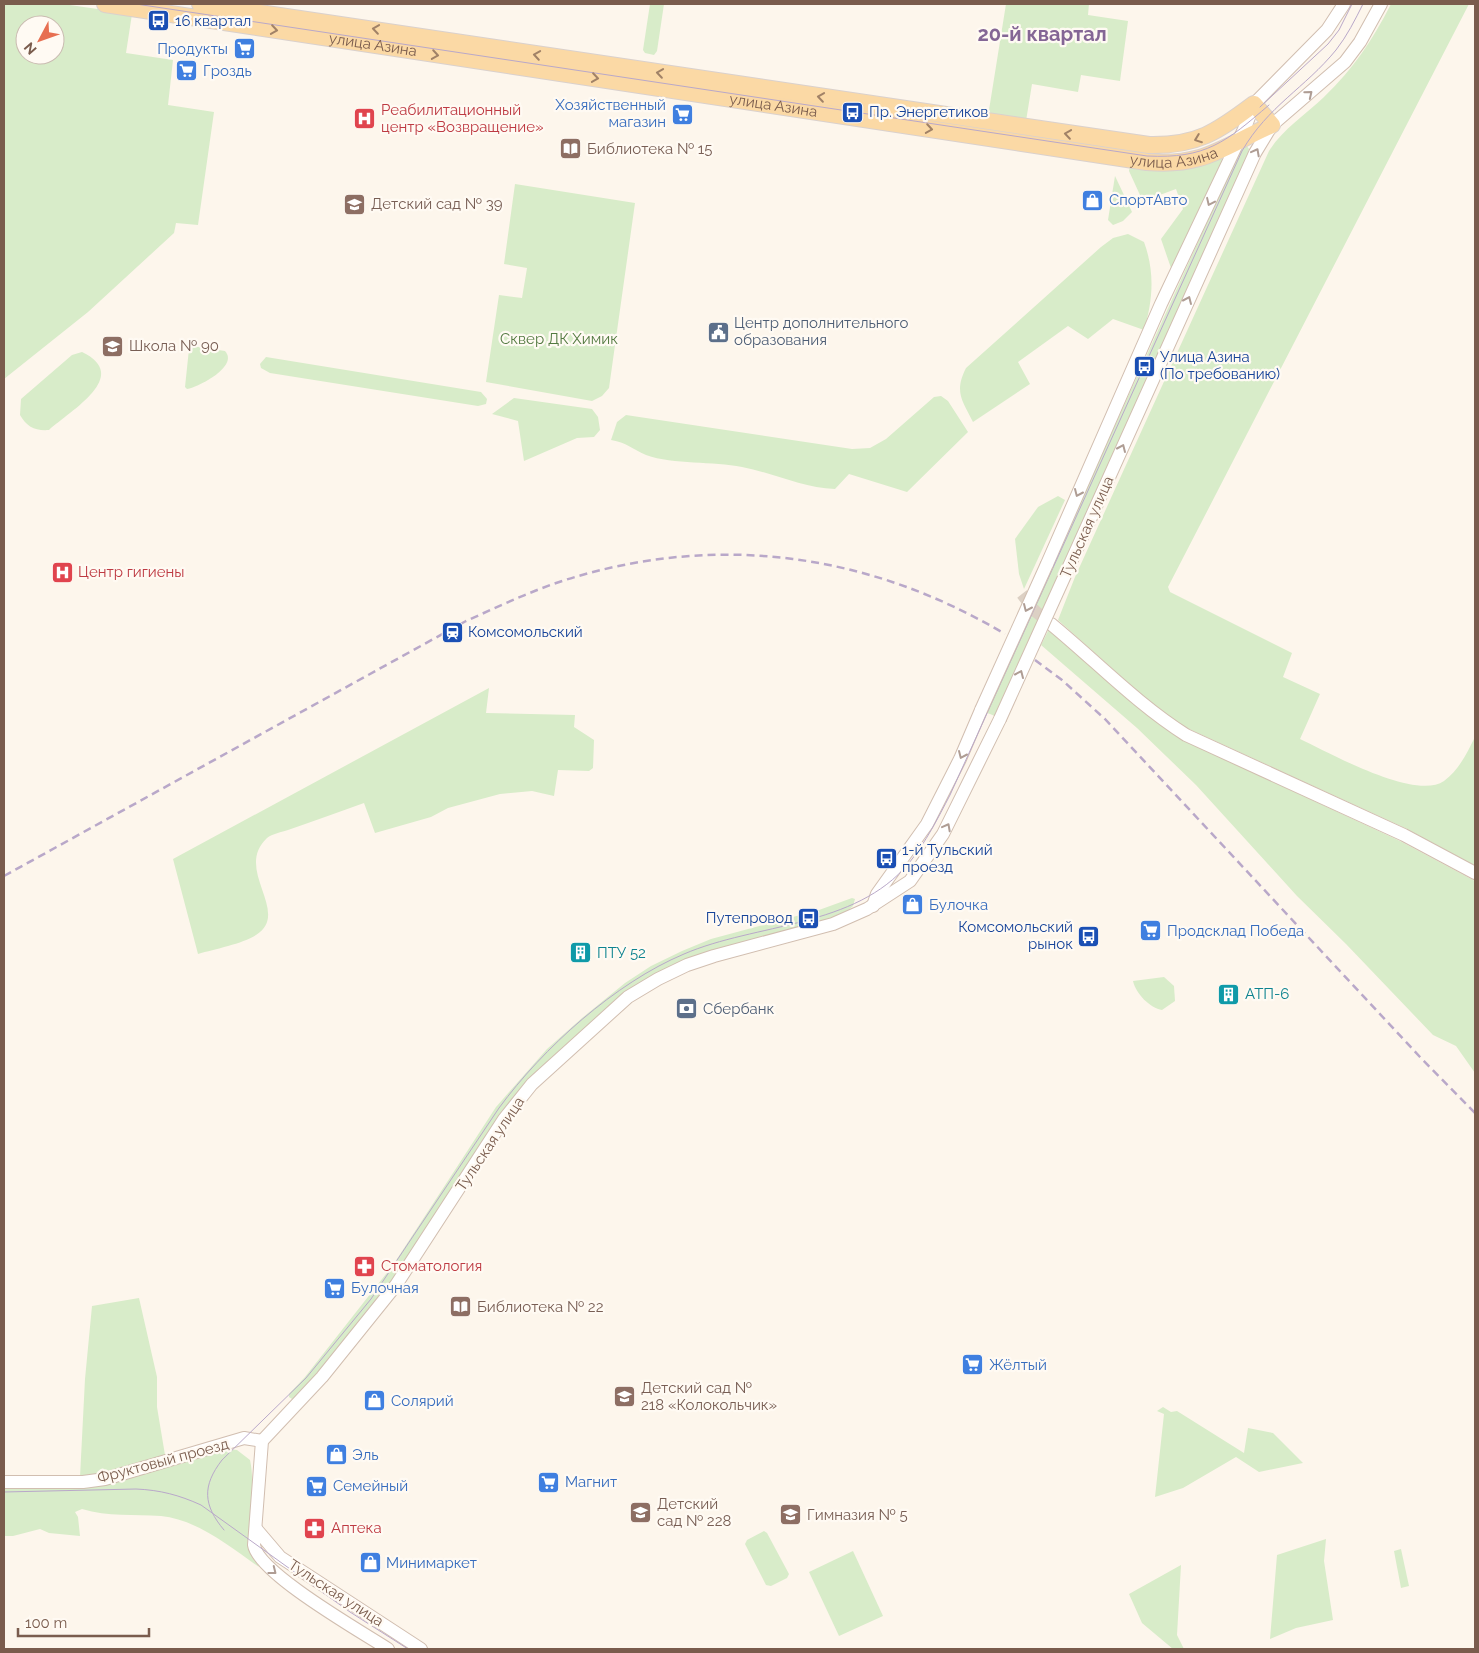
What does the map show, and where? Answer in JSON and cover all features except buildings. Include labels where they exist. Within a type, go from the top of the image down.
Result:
[{"type":"main road","name":"улица Азина","points":[[105,4],[1147,162],[1172,164],[1209,157],[1272,125]]},
{"type":"main road","name":"улица Азина","points":[[200,4],[1150,145],[1187,143],[1205,136],[1224,126],[1254,104]]},
{"type":"main road","points":[[1254,104],[1272,125]]},
{"type":"street","name":"улица Азина","points":[[1254,104],[1327,30],[1344,4]]},
{"type":"street","name":"улица Азина","points":[[1272,125],[1344,62],[1360,42],[1381,4]]},
{"type":"street","name":"Тульская улица","points":[[873,906],[877,894],[927,824],[960,759],[980,710],[1162,304],[1254,104]]},
{"type":"street","name":"Тульская улица","points":[[388,1649],[321,1606],[262,1563],[255,1551],[259,1463],[262,1441],[322,1377],[396,1286],[504,1119],[522,1095],[591,1029],[628,997],[658,979],[687,965],[833,924],[873,906],[910,881],[927,860],[962,800],[1255,153],[1272,125]]},
{"type":"street","points":[[1051,624],[1102,666],[1159,719],[1186,735],[1404,835],[1475,872]]},
{"type":"street","name":"Фруктовый проезд","points":[[4,1482],[83,1482],[105,1479],[244,1438],[262,1441]]},
{"type":"street","name":"Тульская улица","points":[[257,1530],[280,1557],[421,1649]]},
{"type":"green space","points":[[4,4],[63,4],[132,14],[126,53],[173,60],[168,105],[214,112],[198,225],[176,223],[174,233],[88,312],[4,379]]},
{"type":"green space","points":[[650,4],[664,4],[657,51],[654,55],[645,53],[643,50]]},
{"type":"green space","points":[[1006,4],[1089,4],[1088,15],[1128,21],[1120,81],[1081,75],[1078,92],[1032,84],[1026,121],[991,114],[989,110]]},
{"type":"green space","points":[[1391,4],[1469,4],[1168,587],[1170,592],[1292,653],[1283,677],[1320,694],[1300,739],[1351,764],[1394,780],[1413,785],[1431,786],[1444,781],[1454,772],[1475,737],[1475,866],[1405,828],[1189,729],[1163,714],[1058,620],[1075,577],[1269,151],[1287,129],[1324,97],[1353,65],[1377,30]]},
{"type":"green space","points":[[1247,146],[1249,149],[1247,159],[995,716],[985,712],[1237,156],[1243,147]]},
{"type":"green space","points":[[1226,155],[1175,266],[1171,268],[1161,239],[1183,209],[1176,189],[1149,199],[1140,195],[1129,171],[1130,166]]},
{"type":"green space","points":[[1115,176],[1132,212],[1123,221],[1113,225],[1108,220]]},
{"type":"green space","name":"Сквер ДК Химик","points":[[515,184],[635,203],[609,388],[602,396],[592,401],[486,382],[499,295],[522,298],[527,268],[504,264]]},
{"type":"green space","points":[[1128,234],[1144,242],[1150,264],[1151,297],[1144,330],[1113,319],[1088,339],[1068,326],[1018,362],[1030,384],[973,422],[963,402],[960,390],[960,383],[966,368],[1101,247],[1113,238]]},
{"type":"green space","points":[[192,346],[225,351],[228,357],[227,363],[216,375],[187,389],[185,387],[189,349]]},
{"type":"green space","points":[[82,352],[96,361],[101,372],[99,382],[92,392],[82,403],[49,430],[36,429],[26,423],[20,415],[21,399],[72,355]]},
{"type":"green space","points":[[266,357],[481,392],[487,399],[486,404],[478,406],[270,373],[261,368],[260,364]]},
{"type":"green space","points":[[941,396],[948,401],[968,432],[907,492],[849,474],[835,489],[811,486],[742,467],[657,458],[611,440],[617,422],[626,415],[852,449],[870,448],[886,439],[934,397]]},
{"type":"green space","points":[[514,398],[592,409],[598,417],[600,430],[594,437],[577,438],[524,461],[518,421],[492,414]]},
{"type":"green space","points":[[1058,496],[1065,500],[1024,589],[1019,574],[1015,539],[1038,507]]},
{"type":"green space","points":[[1049,629],[1128,699],[1181,739],[1400,841],[1475,881],[1475,1073],[1456,1046],[1433,1035],[1297,896],[1196,785],[1137,728],[1041,645]]},
{"type":"green space","points":[[489,688],[486,713],[575,715],[574,727],[594,740],[593,768],[589,771],[558,770],[554,796],[532,791],[500,794],[448,808],[431,817],[375,833],[364,803],[272,835],[267,838],[258,850],[256,863],[268,915],[265,926],[256,935],[243,941],[198,954],[173,859]]},
{"type":"green space","points":[[852,898],[855,899],[853,906],[843,915],[685,962],[553,1058],[376,1304],[297,1397],[292,1399],[289,1397],[289,1394],[305,1377],[393,1265],[496,1107],[547,1049],[625,983],[651,966],[711,939],[819,910]]},
{"type":"green space","points":[[1164,977],[1174,986],[1175,1001],[1162,1010],[1157,1009],[1144,1000],[1137,991],[1133,981]]},
{"type":"green space","points":[[139,1298],[157,1377],[157,1407],[165,1455],[160,1459],[103,1475],[80,1477],[85,1379],[92,1306]]},
{"type":"green space","points":[[1163,1407],[1171,1412],[1177,1411],[1244,1453],[1248,1428],[1273,1433],[1303,1463],[1259,1472],[1236,1457],[1183,1488],[1155,1497],[1164,1414],[1157,1411]]},
{"type":"green space","points":[[227,1449],[237,1450],[250,1460],[252,1487],[249,1528],[250,1542],[253,1555],[259,1567],[200,1528],[174,1518],[161,1516],[111,1514],[82,1509],[75,1512],[78,1517],[80,1536],[49,1533],[40,1529],[13,1536],[4,1536],[4,1486],[36,1487]]},
{"type":"green space","points":[[764,1531],[767,1533],[789,1574],[787,1578],[771,1586],[766,1585],[745,1544],[747,1540]]},
{"type":"green space","points":[[1326,1539],[1324,1561],[1333,1620],[1296,1628],[1270,1639],[1277,1555]]},
{"type":"green space","points":[[1401,1549],[1409,1586],[1401,1588],[1394,1551]]},
{"type":"green space","points":[[853,1551],[883,1616],[839,1636],[809,1572]]},
{"type":"green space","points":[[1181,1565],[1177,1635],[1184,1649],[1173,1649],[1142,1623],[1129,1594]]},
{"type":"tunnel","points":[[1022,594],[1035,611],[1051,624]]},
{"type":"tram line","points":[[136,4],[1147,156],[1185,154],[1214,146],[1240,129],[1269,105]]},
{"type":"tram line","points":[[1260,107],[1328,44],[1339,30],[1352,4]]},
{"type":"tram line","points":[[224,1530],[217,1521],[209,1504],[208,1487],[215,1469],[306,1378],[371,1299],[499,1108],[517,1085],[559,1041],[582,1019],[607,1000],[658,966],[712,944],[803,921],[833,912],[861,900],[887,884],[915,855],[950,795],[1242,151],[1252,135],[1275,109],[1336,50],[1363,4]]},
{"type":"tram line","points":[[4,1492],[136,1489],[161,1492],[193,1501],[350,1612],[408,1649]]},
{"type":"railway","points":[[4,876],[466,621],[533,592],[575,577],[631,564],[686,556],[741,555],[796,559],[850,570],[903,586],[954,607],[1005,634]]},
{"type":"railway","points":[[1035,660],[1062,680],[1105,719],[1420,1057],[1475,1113]]},
{"type":"place","name":"16 квартал","points":[[159,21]]},
{"type":"place","name":"Продукты","points":[[244,49]]},
{"type":"place","name":"Гроздь","points":[[187,71]]},
{"type":"place","name":"Пр. Энергетиков","points":[[853,112]]},
{"type":"place","name":"Хозяйственный магазин","points":[[682,114]]},
{"type":"place","name":"Реабилитационный центр «Возвращение»","points":[[365,119]]},
{"type":"place","name":"Библиотека № 15","points":[[571,149]]},
{"type":"place","name":"СпортАвто","points":[[1093,200]]},
{"type":"place","name":"Детский сад № 39","points":[[355,204]]},
{"type":"place","name":"Центр дополнительного образования","points":[[718,332]]},
{"type":"place","name":"Школа № 90","points":[[113,346]]},
{"type":"place","name":"Улица Азина (По требованию)","points":[[1144,366]]},
{"type":"place","name":"Центр гигиены","points":[[62,572]]},
{"type":"place","name":"Комсомольский","points":[[452,632]]},
{"type":"place","name":"1-й Тульский проезд","points":[[886,859]]},
{"type":"place","name":"Булочка","points":[[913,905]]},
{"type":"place","name":"Путепровод","points":[[809,918]]},
{"type":"place","name":"Продсклад Победа","points":[[1151,931]]},
{"type":"place","name":"Комсомольский рынок","points":[[1089,936]]},
{"type":"place","name":"ПТУ 52","points":[[581,953]]},
{"type":"place","name":"АТП-6","points":[[1229,994]]},
{"type":"place","name":"Сбербанк","points":[[687,1009]]},
{"type":"place","name":"Стоматология","points":[[365,1266]]},
{"type":"place","name":"Булочная","points":[[335,1288]]},
{"type":"place","name":"Библиотека № 22","points":[[461,1307]]},
{"type":"place","name":"Жёлтый","points":[[973,1365]]},
{"type":"place","name":"Детский сад № 218 «Колокольчик»","points":[[625,1397]]},
{"type":"place","name":"Солярий","points":[[375,1401]]},
{"type":"place","name":"Эль","points":[[336,1455]]},
{"type":"place","name":"Магнит","points":[[549,1482]]},
{"type":"place","name":"Семейный","points":[[317,1486]]},
{"type":"place","name":"Детский сад № 228","points":[[641,1513]]},
{"type":"place","name":"Гимназия № 5","points":[[791,1515]]},
{"type":"place","name":"Аптека","points":[[315,1528]]},
{"type":"place","name":"Минимаркет","points":[[370,1563]]},
{"type":"district","name":"20-й квартал","points":[[1042,34]]}]
